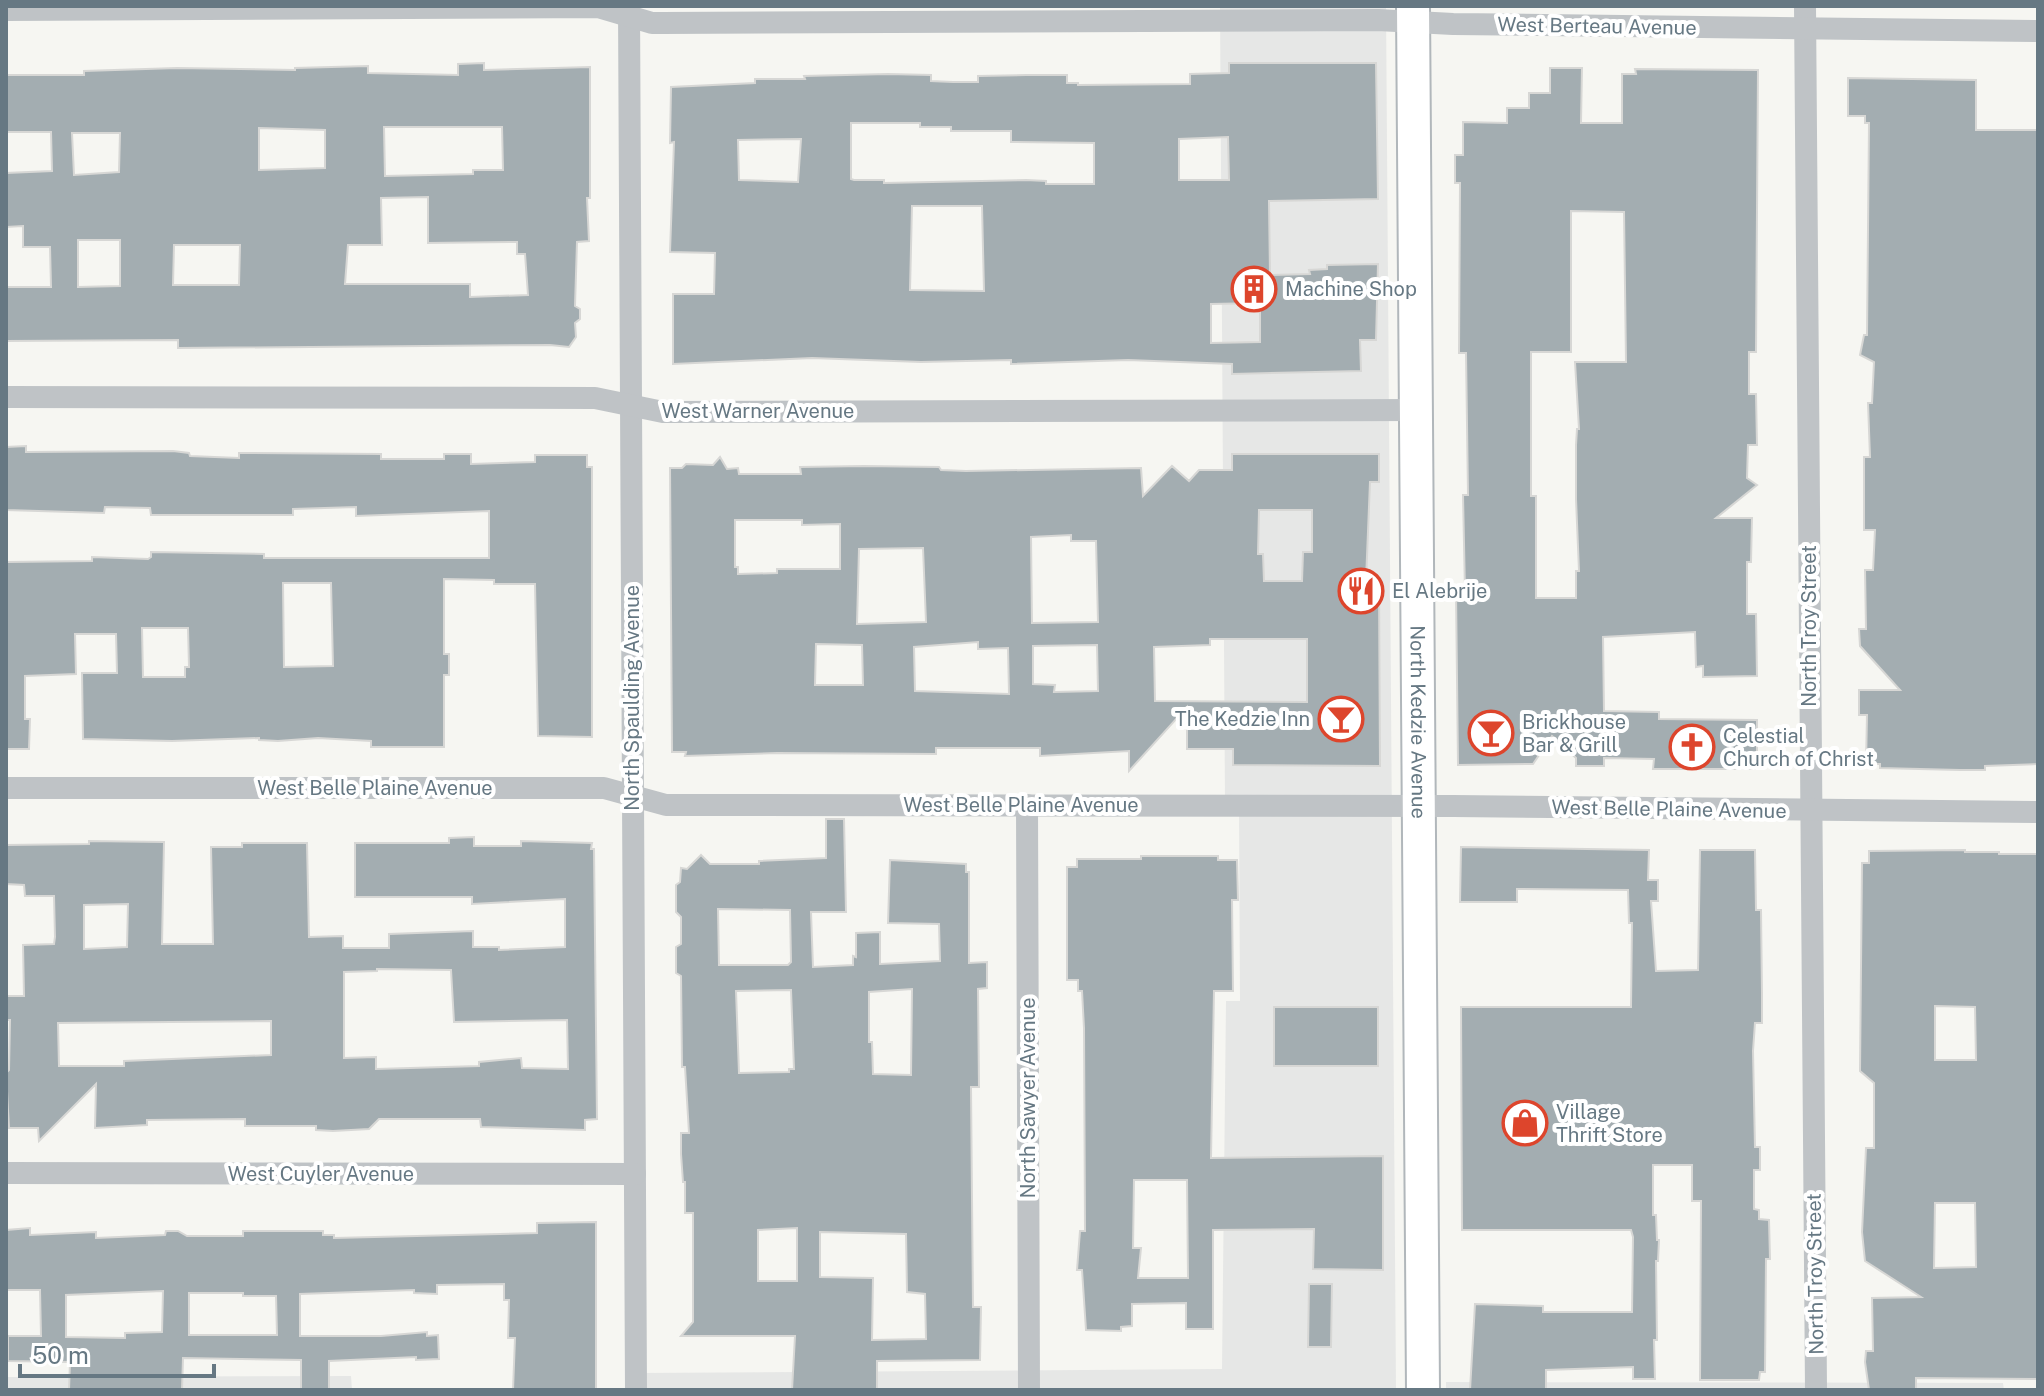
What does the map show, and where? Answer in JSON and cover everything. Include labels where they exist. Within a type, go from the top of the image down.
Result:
[{"type":"main road","name":"North Kedzie Avenue","points":[[1413,14],[1423,1390]]},
{"type":"street","name":"West Berteau Avenue","points":[[6,10],[598,7],[629,10],[652,23],[1020,13],[1805,17],[2038,31]]},
{"type":"street","name":"North Spaulding Avenue","points":[[629,10],[636,1390]]},
{"type":"street","name":"North Troy Street","points":[[1805,17],[1816,1390]]},
{"type":"street","name":"West Warner Avenue","points":[[6,397],[595,398],[663,412],[1415,410]]},
{"type":"street","name":"West Belle Plaine Avenue","points":[[6,788],[604,788],[663,805],[1419,806],[2038,812]]},
{"type":"street","name":"North Sawyer Avenue","points":[[1027,805],[1029,1390]]},
{"type":"street","name":"West Cuyler Avenue","points":[[6,1173],[635,1174]]},
{"type":"shaded area","points":[[1220,6],[1386,6],[1396,1390],[639,1390],[638,1373],[1222,1369],[1226,1001],[1240,1001],[1239,804],[1225,803]]},
{"type":"shaded area","points":[[351,1376],[352,1390],[6,1390],[6,1377]]},
{"type":"shaded area","points":[[1446,1382],[2003,1383],[2004,1390],[1446,1390]]},
{"type":"building","points":[[484,63],[484,70],[590,67],[589,241],[577,242],[575,306],[580,309],[580,319],[575,323],[576,337],[569,347],[178,348],[178,340],[6,341],[6,287],[51,287],[50,247],[23,247],[23,226],[6,227],[6,173],[52,171],[51,132],[6,132],[6,75],[84,75],[84,71],[177,68],[295,70],[368,66],[368,73],[458,75],[458,64]],"holes":[[[384,127],[502,127],[503,170],[473,170],[473,174],[385,176]],[[259,128],[325,130],[325,168],[259,170]],[[72,133],[120,133],[119,172],[74,175]],[[428,197],[428,243],[517,242],[517,254],[525,254],[528,295],[470,297],[470,284],[345,284],[348,245],[382,245],[381,198]],[[78,240],[120,240],[120,286],[78,287]],[[174,245],[240,245],[239,285],[173,285]]]},
{"type":"building","points":[[1229,63],[1376,63],[1378,199],[1269,201],[1270,275],[1310,274],[1309,270],[1327,269],[1327,265],[1378,264],[1376,340],[1360,340],[1361,371],[1232,374],[1232,364],[1128,360],[1011,364],[1011,360],[921,362],[812,358],[673,364],[673,294],[714,294],[715,253],[670,252],[674,142],[670,143],[671,87],[755,83],[755,79],[805,79],[804,76],[888,74],[931,75],[931,81],[953,82],[978,82],[978,76],[1067,75],[1067,83],[1078,85],[1190,84],[1190,74],[1229,73]],"holes":[[[851,123],[920,123],[920,127],[951,127],[951,131],[1011,131],[1011,142],[1094,143],[1094,184],[1046,184],[1046,181],[1026,180],[884,183],[884,180],[851,179]],[[1228,137],[1229,180],[1179,180],[1179,139]],[[801,139],[798,182],[739,180],[738,140]],[[912,206],[982,206],[984,291],[910,290]],[[1260,303],[1260,342],[1211,343],[1211,304]]]},
{"type":"building","points":[[1550,68],[1582,68],[1581,123],[1622,123],[1622,74],[1636,74],[1635,69],[1758,70],[1756,352],[1749,352],[1749,394],[1756,394],[1757,445],[1748,445],[1747,478],[1757,485],[1716,518],[1752,518],[1751,562],[1747,562],[1747,614],[1756,614],[1757,676],[1703,677],[1703,666],[1696,667],[1695,632],[1603,637],[1604,711],[1659,712],[1659,719],[1757,720],[1757,769],[1653,769],[1654,759],[1604,758],[1604,766],[1576,766],[1576,758],[1552,736],[1533,764],[1458,765],[1456,592],[1465,592],[1463,495],[1468,495],[1466,353],[1459,353],[1460,183],[1455,183],[1455,155],[1463,155],[1463,122],[1507,123],[1507,108],[1529,108],[1529,93],[1550,93]],"holes":[[[1571,211],[1624,212],[1626,362],[1575,362],[1579,429],[1576,445],[1579,571],[1576,571],[1576,598],[1536,598],[1536,496],[1531,496],[1531,352],[1571,352]]]},
{"type":"building","points":[[1848,78],[1976,80],[1976,130],[2038,130],[2038,764],[1960,770],[1880,768],[1880,764],[1866,764],[1867,715],[1859,715],[1859,690],[1900,690],[1860,646],[1859,629],[1866,629],[1865,570],[1873,570],[1875,530],[1864,530],[1864,457],[1870,457],[1868,403],[1872,403],[1874,362],[1860,355],[1864,335],[1867,335],[1869,123],[1865,123],[1865,116],[1848,116]]},
{"type":"building","points":[[26,446],[26,452],[173,451],[189,453],[190,456],[239,458],[239,453],[381,454],[381,459],[444,459],[444,454],[471,454],[471,464],[535,462],[535,455],[587,455],[587,467],[592,467],[592,737],[538,736],[535,584],[444,579],[444,654],[449,654],[449,675],[444,675],[444,747],[371,747],[371,741],[318,738],[278,741],[259,738],[172,741],[83,739],[82,673],[117,673],[116,634],[75,634],[76,674],[25,676],[25,719],[30,719],[29,749],[7,749],[6,562],[92,561],[92,557],[148,559],[151,552],[264,554],[264,558],[489,558],[489,511],[356,516],[356,507],[293,509],[293,515],[151,515],[150,508],[105,507],[104,513],[6,510],[6,447]],"holes":[[[283,583],[331,583],[333,666],[284,667]],[[142,628],[188,628],[189,667],[185,667],[185,677],[143,677]]]},
{"type":"building","points":[[1232,454],[1379,454],[1379,482],[1370,482],[1366,581],[1379,581],[1380,766],[1233,765],[1233,749],[1187,749],[1187,707],[1129,771],[1129,751],[1040,756],[1040,748],[936,748],[936,754],[685,756],[686,752],[672,752],[670,468],[682,468],[686,464],[713,465],[720,457],[727,469],[738,468],[739,474],[801,474],[800,467],[864,466],[939,467],[941,470],[966,471],[1141,468],[1143,496],[1172,466],[1189,481],[1199,470],[1232,470]],"holes":[[[1259,510],[1312,510],[1312,552],[1303,552],[1302,581],[1264,581],[1263,554],[1258,554]],[[735,520],[802,520],[802,525],[840,524],[840,569],[777,569],[777,573],[738,574],[738,567],[735,567]],[[1071,535],[1071,541],[1096,541],[1098,622],[1032,623],[1031,537]],[[923,548],[926,622],[857,624],[859,549]],[[1210,639],[1307,639],[1307,702],[1155,701],[1154,647],[1210,645]],[[978,642],[978,649],[1008,648],[1009,694],[915,691],[914,647]],[[816,644],[862,645],[863,685],[815,685]],[[1097,645],[1098,691],[1054,692],[1055,685],[1033,684],[1033,646]]]},
{"type":"building","points":[[826,819],[844,819],[846,912],[811,912],[813,967],[853,965],[856,933],[880,932],[880,964],[940,961],[939,924],[888,923],[890,860],[966,864],[966,872],[969,872],[969,963],[987,962],[987,988],[978,989],[979,1087],[971,1087],[973,1307],[981,1307],[980,1360],[877,1361],[877,1390],[792,1390],[795,1336],[681,1336],[693,1322],[693,1213],[685,1213],[681,1154],[681,1133],[689,1133],[685,1067],[682,1067],[681,976],[676,973],[676,947],[681,944],[681,917],[676,912],[676,885],[680,882],[681,868],[687,869],[701,855],[710,864],[759,864],[759,861],[826,858]],"holes":[[[718,909],[790,910],[791,962],[788,965],[719,965]],[[912,989],[911,1075],[873,1074],[872,1042],[869,1042],[869,992]],[[791,990],[794,1069],[789,1069],[789,1072],[739,1073],[736,991]],[[797,1228],[797,1281],[758,1281],[758,1230]],[[820,1232],[906,1234],[907,1292],[925,1294],[926,1339],[872,1340],[873,1278],[820,1277]]]},
{"type":"building","points":[[474,837],[474,846],[521,846],[521,841],[592,843],[597,1119],[585,1120],[585,1130],[481,1127],[480,1119],[379,1119],[369,1129],[333,1131],[316,1130],[316,1126],[245,1126],[245,1119],[147,1120],[147,1125],[95,1128],[96,1084],[39,1141],[38,1128],[9,1128],[6,1073],[9,1070],[10,1020],[6,1020],[6,996],[24,996],[23,945],[54,944],[55,937],[54,896],[25,896],[24,885],[6,884],[6,845],[89,844],[89,841],[164,842],[162,944],[213,944],[211,847],[242,847],[242,843],[307,843],[309,937],[343,936],[343,948],[389,948],[389,934],[473,931],[473,947],[499,947],[499,950],[565,947],[565,899],[472,904],[472,897],[355,897],[355,843],[449,843],[449,838]],"holes":[[[128,904],[127,947],[84,949],[84,905]],[[451,970],[454,1022],[567,1020],[568,1069],[522,1068],[521,1058],[479,1062],[479,1066],[376,1069],[376,1057],[344,1058],[344,972]],[[271,1021],[271,1055],[124,1061],[124,1066],[59,1066],[58,1023]]]},
{"type":"building","points":[[1461,847],[1649,850],[1648,880],[1658,880],[1658,901],[1651,901],[1656,971],[1698,970],[1700,850],[1755,850],[1756,910],[1761,910],[1762,1023],[1755,1023],[1753,1051],[1755,1147],[1760,1147],[1760,1170],[1754,1170],[1754,1209],[1759,1210],[1759,1219],[1769,1220],[1770,1259],[1766,1259],[1765,1372],[1760,1372],[1759,1380],[1700,1380],[1701,1201],[1692,1201],[1692,1165],[1653,1165],[1653,1215],[1656,1215],[1659,1240],[1655,1379],[1633,1379],[1633,1367],[1546,1370],[1546,1390],[1470,1390],[1475,1304],[1543,1306],[1543,1312],[1632,1312],[1633,1237],[1631,1230],[1462,1230],[1461,1007],[1631,1007],[1632,923],[1629,923],[1628,890],[1517,889],[1517,902],[1460,902]]},
{"type":"building","points":[[1965,850],[2038,854],[2038,1379],[1916,1378],[1916,1390],[1869,1390],[1865,1362],[1866,1351],[1873,1351],[1872,1298],[1921,1297],[1865,1261],[1862,1232],[1866,1148],[1874,1148],[1874,1083],[1860,1071],[1862,863],[1869,863],[1869,851]],"holes":[[[1935,1006],[1975,1007],[1976,1060],[1935,1060]],[[1935,1203],[1975,1203],[1976,1267],[1934,1268]]]},
{"type":"building","points":[[1141,856],[1218,856],[1218,860],[1237,860],[1238,900],[1232,900],[1233,991],[1214,991],[1211,1158],[1383,1156],[1383,1270],[1313,1269],[1314,1229],[1213,1230],[1213,1329],[1186,1329],[1186,1303],[1132,1304],[1132,1326],[1121,1327],[1121,1331],[1086,1330],[1082,1270],[1077,1270],[1080,1231],[1085,1231],[1084,1028],[1082,991],[1078,991],[1078,980],[1067,980],[1067,867],[1077,867],[1077,859],[1141,859]],"holes":[[[1134,1180],[1187,1180],[1188,1278],[1138,1278],[1141,1248],[1133,1248]]]},
{"type":"building","points":[[1274,1007],[1378,1007],[1378,1066],[1274,1066]]},
{"type":"building","points":[[596,1222],[596,1390],[513,1390],[515,1338],[508,1338],[509,1300],[504,1300],[504,1284],[437,1285],[437,1294],[414,1293],[414,1290],[300,1294],[300,1336],[381,1336],[427,1332],[427,1336],[438,1335],[439,1359],[416,1360],[416,1357],[329,1361],[329,1390],[301,1390],[301,1360],[183,1358],[182,1390],[69,1390],[70,1362],[8,1361],[8,1336],[41,1336],[40,1290],[6,1290],[6,1230],[30,1228],[30,1235],[96,1232],[96,1238],[165,1235],[166,1231],[178,1231],[187,1236],[243,1236],[243,1231],[323,1231],[323,1235],[334,1235],[334,1238],[537,1233],[537,1223]],"holes":[[[163,1291],[162,1332],[125,1333],[125,1338],[66,1337],[66,1295]],[[189,1293],[276,1296],[277,1335],[189,1335]]]},
{"type":"building","points":[[1309,1284],[1332,1284],[1331,1347],[1308,1347]]},
{"type":"place","name":"Machine Shop","points":[[1254,289]]},
{"type":"place","name":"El Alebrije","points":[[1361,591]]},
{"type":"place","name":"The Kedzie Inn","points":[[1341,719]]},
{"type":"place","name":"Brickhouse Bar & Grill","points":[[1491,733]]},
{"type":"place","name":"Celestial Church of Christ","points":[[1692,747]]},
{"type":"place","name":"Village Thrift Store","points":[[1525,1123]]}]
